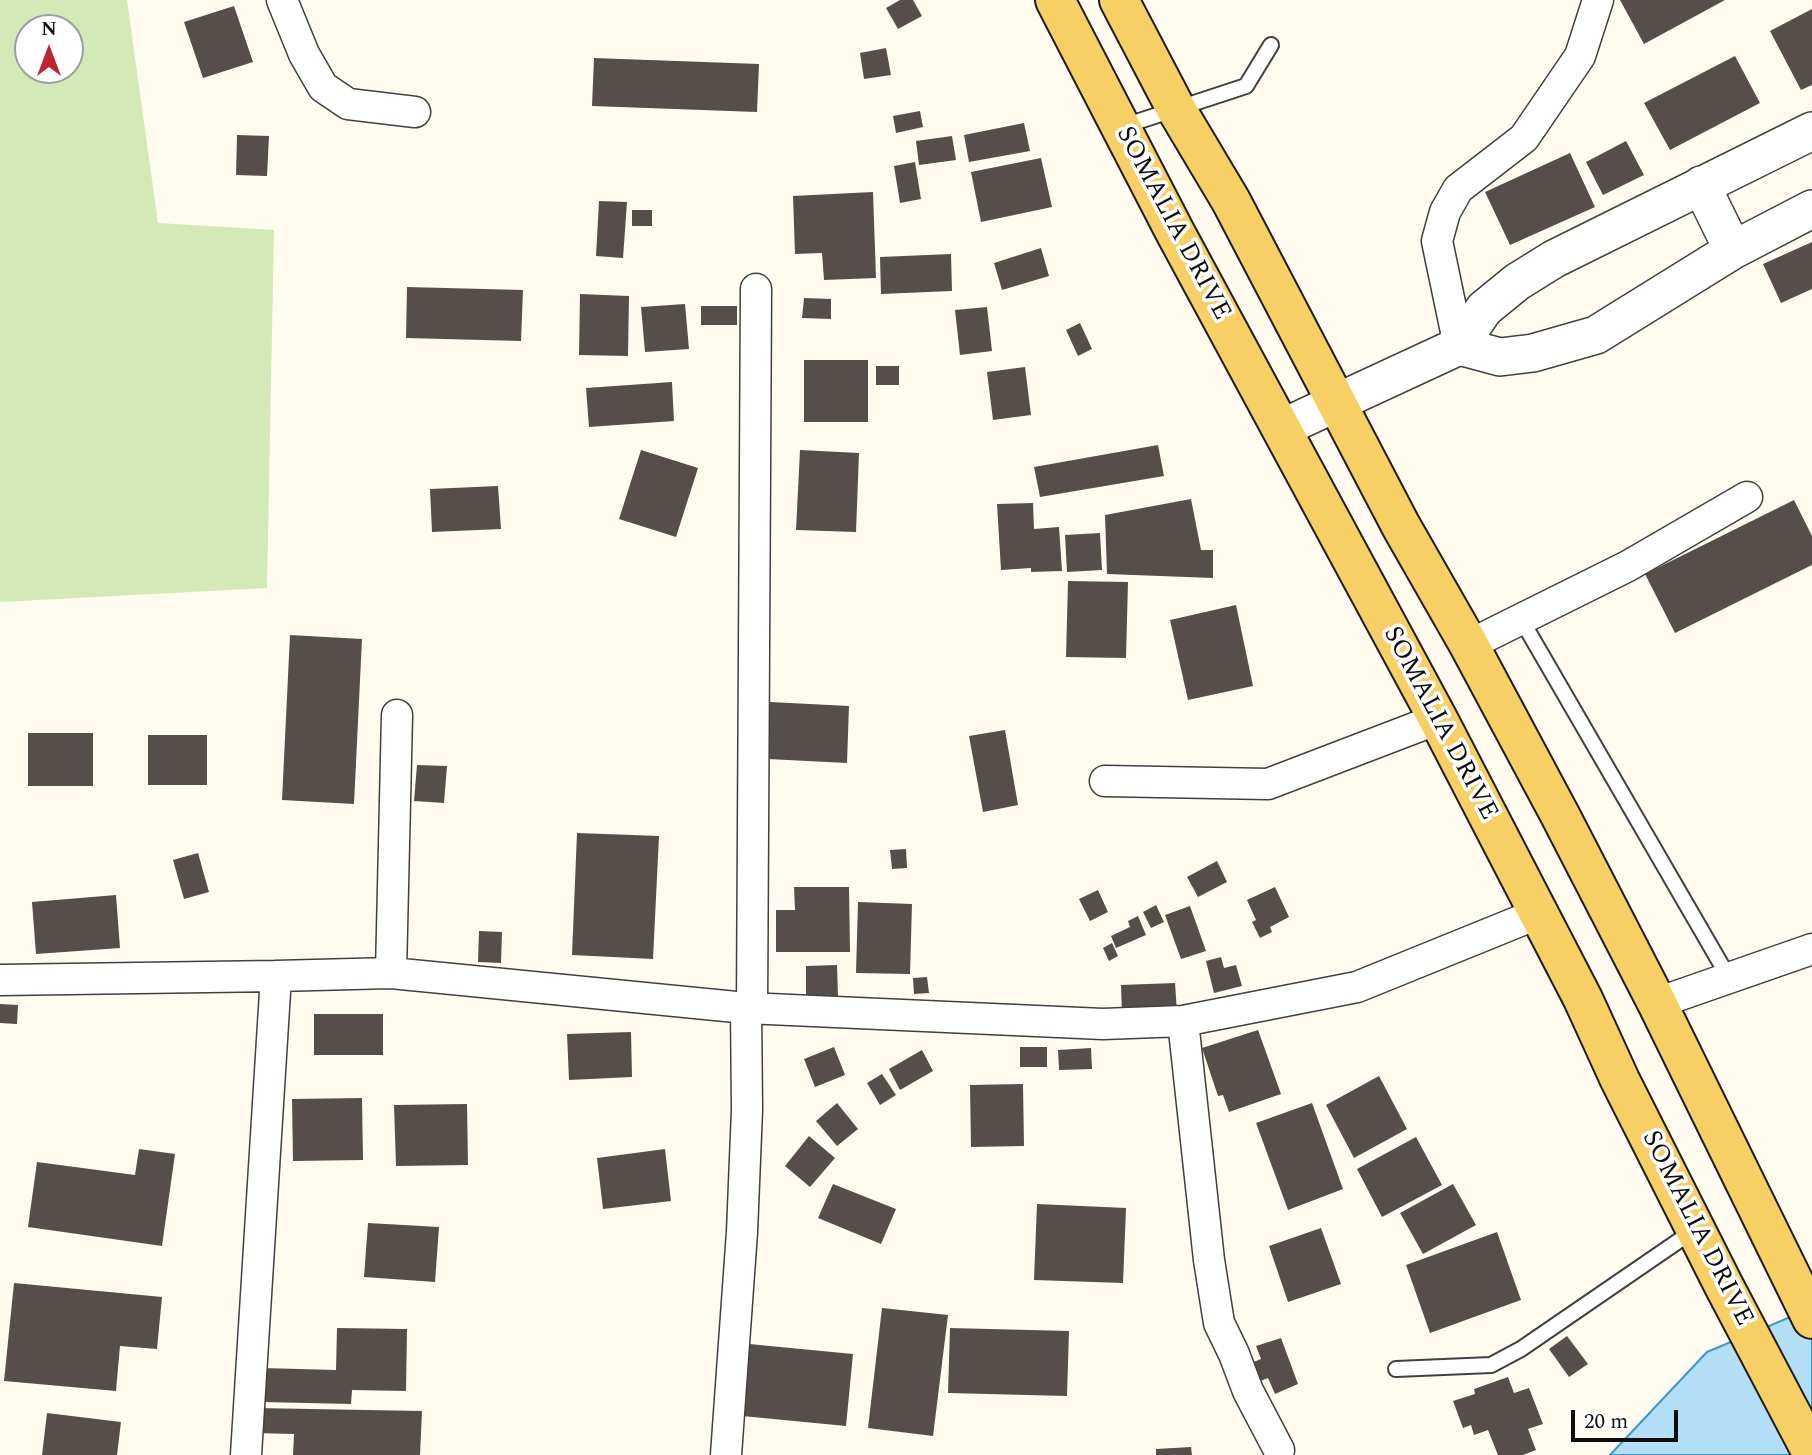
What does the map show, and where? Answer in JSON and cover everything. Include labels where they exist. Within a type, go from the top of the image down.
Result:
[{"type":"main road","name":"SOMALIA DRIVE","points":[[1055,0],[1120,127],[1438,719],[1583,999],[1620,1080],[1724,1286],[1812,1452]]},
{"type":"main road","points":[[1119,0],[1175,107],[1231,201],[1401,526],[1469,645],[1657,1003],[1812,1319]]},
{"type":"street","points":[[282,0],[304,54],[323,87],[348,104],[415,112]]},
{"type":"street","points":[[1459,346],[1437,241],[1445,212],[1458,189],[1524,138],[1580,56],[1598,0]]},
{"type":"street","points":[[1282,428],[1459,346],[1484,309],[1517,282],[1555,259],[1812,131]]},
{"type":"street","points":[[1701,185],[1733,250]]},
{"type":"street","points":[[1459,346],[1500,357],[1533,354],[1596,335],[1733,250],[1812,209]]},
{"type":"street","points":[[726,1455],[742,1232],[747,1110],[756,289]]},
{"type":"street","points":[[1469,645],[1628,566],[1747,497]]},
{"type":"street","points":[[391,973],[397,715]]},
{"type":"street","points":[[1105,781],[1268,783],[1438,719]]},
{"type":"street","points":[[0,980],[391,973],[749,1008],[1103,1024],[1182,1021],[1357,987],[1537,914]]},
{"type":"street","points":[[1657,1003],[1812,949]]},
{"type":"street","points":[[246,1455],[276,976]]},
{"type":"street","points":[[1182,1021],[1209,1260],[1219,1323],[1248,1391],[1279,1450]]},
{"type":"lane","points":[[1120,127],[1246,86],[1271,45]]},
{"type":"lane","points":[[1521,619],[1729,978]]},
{"type":"lane","points":[[1396,1369],[1491,1365],[1521,1349],[1696,1229]]},
{"type":"green space","points":[[0,0],[127,0],[158,223],[274,230],[267,588],[0,602]]},
{"type":"water","points":[[1812,1308],[1812,1455],[1610,1455],[1707,1352]]},
{"type":"building","points":[[900,0],[913,0],[922,16],[898,29],[886,8]]},
{"type":"building","points":[[1620,0],[1725,0],[1644,44]]},
{"type":"building","points":[[234,6],[253,62],[203,78],[184,22]]},
{"type":"building","points":[[1812,9],[1812,85],[1801,90],[1770,31]]},
{"type":"building","points":[[886,48],[891,75],[864,79],[860,53]]},
{"type":"building","points":[[1735,56],[1760,103],[1670,150],[1644,103]]},
{"type":"building","points":[[594,58],[759,64],[757,112],[592,106]]},
{"type":"building","points":[[920,111],[923,127],[896,133],[893,116]]},
{"type":"building","points":[[1024,123],[1030,151],[969,162],[964,135]]},
{"type":"building","points":[[237,135],[269,136],[267,176],[236,175]]},
{"type":"building","points":[[952,136],[956,160],[919,165],[916,141]]},
{"type":"building","points":[[1626,141],[1644,175],[1603,195],[1586,162]]},
{"type":"building","points":[[1570,153],[1595,207],[1510,245],[1485,192]]},
{"type":"building","points":[[1041,158],[1052,207],[981,222],[971,172]]},
{"type":"building","points":[[915,162],[921,199],[900,203],[894,166]]},
{"type":"building","points":[[873,192],[876,278],[824,280],[822,253],[795,254],[793,196]]},
{"type":"building","points":[[599,201],[627,202],[623,258],[596,256]]},
{"type":"building","points":[[632,210],[652,210],[652,226],[632,226]]},
{"type":"building","points":[[1812,242],[1812,289],[1781,303],[1763,264]]},
{"type":"building","points":[[1041,248],[1049,276],[1002,290],[994,263]]},
{"type":"building","points":[[951,254],[952,291],[881,294],[880,257]]},
{"type":"building","points":[[407,287],[523,290],[521,341],[406,338]]},
{"type":"building","points":[[580,294],[629,296],[628,356],[579,355]]},
{"type":"building","points":[[804,298],[831,299],[831,319],[802,318]]},
{"type":"building","points":[[685,304],[689,349],[645,352],[641,307]]},
{"type":"building","points":[[701,306],[737,306],[737,325],[701,325]]},
{"type":"building","points":[[987,307],[992,351],[960,355],[955,310]]},
{"type":"building","points":[[1080,323],[1092,349],[1078,356],[1066,330]]},
{"type":"building","points":[[804,360],[868,360],[868,422],[804,422]]},
{"type":"building","points":[[876,366],[899,366],[899,385],[876,385]]},
{"type":"building","points":[[1025,367],[1031,415],[993,420],[987,372]]},
{"type":"building","points":[[672,382],[674,421],[589,427],[586,388]]},
{"type":"building","points":[[1158,445],[1164,476],[1040,497],[1034,467]]},
{"type":"building","points":[[641,450],[698,468],[676,537],[619,519]]},
{"type":"building","points":[[800,450],[859,453],[856,532],[796,530]]},
{"type":"building","points":[[498,486],[501,529],[432,532],[430,489]]},
{"type":"building","points":[[1191,499],[1201,550],[1213,550],[1213,578],[1107,574],[1105,515]]},
{"type":"building","points":[[1794,500],[1812,536],[1812,565],[1675,633],[1645,574]]},
{"type":"building","points":[[1033,503],[1034,529],[1059,527],[1062,571],[1031,572],[1031,568],[1001,570],[997,504]]},
{"type":"building","points":[[1100,533],[1102,570],[1067,572],[1065,535]]},
{"type":"building","points":[[1068,581],[1128,582],[1126,658],[1066,657]]},
{"type":"building","points":[[1236,605],[1253,686],[1188,700],[1170,620]]},
{"type":"building","points":[[290,635],[362,639],[354,804],[282,800]]},
{"type":"building","points":[[770,702],[849,706],[847,763],[768,759]]},
{"type":"building","points":[[1005,730],[1018,805],[983,812],[969,736]]},
{"type":"building","points":[[28,733],[93,733],[93,786],[28,786]]},
{"type":"building","points":[[148,735],[207,735],[207,785],[148,785]]},
{"type":"building","points":[[417,765],[447,766],[444,803],[414,801]]},
{"type":"building","points":[[577,833],[659,836],[653,959],[572,955]]},
{"type":"building","points":[[906,849],[907,868],[892,869],[890,850]]},
{"type":"building","points":[[198,853],[209,892],[184,899],[173,860]]},
{"type":"building","points":[[1217,861],[1227,882],[1198,897],[1187,877]]},
{"type":"building","points":[[794,887],[849,887],[850,952],[776,952],[776,910],[795,910]]},
{"type":"building","points":[[1275,887],[1289,917],[1270,927],[1272,932],[1260,938],[1252,922],[1256,920],[1247,900]]},
{"type":"building","points":[[1098,890],[1108,912],[1090,921],[1079,899]]},
{"type":"building","points":[[116,895],[120,948],[36,954],[32,902]]},
{"type":"building","points":[[858,902],[912,904],[910,974],[856,973]]},
{"type":"building","points":[[1156,905],[1164,922],[1151,928],[1143,912]]},
{"type":"building","points":[[1190,906],[1206,951],[1181,959],[1165,915]]},
{"type":"building","points":[[1138,916],[1146,935],[1116,948],[1111,936],[1130,927],[1128,921]]},
{"type":"building","points":[[479,931],[502,932],[501,963],[478,962]]},
{"type":"building","points":[[1112,943],[1118,956],[1109,961],[1103,948]]},
{"type":"building","points":[[1221,957],[1224,968],[1236,965],[1242,986],[1214,993],[1206,961]]},
{"type":"building","points":[[837,965],[838,997],[806,998],[806,966]]},
{"type":"building","points":[[927,977],[929,993],[914,994],[913,978]]},
{"type":"building","points":[[1175,983],[1177,1012],[1122,1014],[1121,985]]},
{"type":"building","points":[[0,1004],[18,1005],[17,1024],[0,1023]]},
{"type":"building","points":[[314,1014],[383,1014],[383,1055],[314,1055]]},
{"type":"building","points":[[1258,1030],[1281,1094],[1229,1112],[1223,1095],[1218,1096],[1202,1048]]},
{"type":"building","points":[[631,1032],[632,1077],[569,1080],[567,1034]]},
{"type":"building","points":[[834,1047],[845,1075],[815,1087],[804,1059]]},
{"type":"building","points":[[1020,1047],[1047,1047],[1047,1067],[1020,1067]]},
{"type":"building","points":[[1091,1048],[1092,1069],[1059,1070],[1058,1050]]},
{"type":"building","points":[[922,1050],[933,1071],[900,1090],[889,1069]]},
{"type":"building","points":[[882,1074],[896,1095],[880,1105],[867,1083]]},
{"type":"building","points":[[1379,1076],[1407,1129],[1354,1158],[1326,1105]]},
{"type":"building","points":[[1023,1084],[1024,1146],[971,1147],[970,1085]]},
{"type":"building","points":[[362,1098],[363,1160],[293,1161],[292,1099]]},
{"type":"building","points":[[837,1103],[858,1129],[837,1146],[816,1121]]},
{"type":"building","points":[[1312,1103],[1343,1189],[1288,1210],[1256,1123]]},
{"type":"building","points":[[467,1104],[468,1165],[396,1166],[394,1105]]},
{"type":"building","points":[[809,1136],[835,1158],[810,1187],[785,1166]]},
{"type":"building","points":[[1416,1137],[1442,1185],[1382,1217],[1357,1169]]},
{"type":"building","points":[[139,1149],[175,1154],[162,1246],[28,1227],[37,1162],[135,1175]]},
{"type":"building","points":[[665,1149],[671,1201],[603,1209],[597,1158]]},
{"type":"building","points":[[833,1184],[896,1209],[881,1244],[818,1218]]},
{"type":"building","points":[[1453,1184],[1476,1225],[1423,1254],[1400,1213]]},
{"type":"building","points":[[1037,1204],[1126,1208],[1123,1283],[1034,1280]]},
{"type":"building","points":[[368,1223],[439,1227],[435,1282],[364,1277]]},
{"type":"building","points":[[1321,1228],[1341,1284],[1288,1302],[1269,1246]]},
{"type":"building","points":[[1497,1232],[1521,1300],[1430,1333],[1406,1265]]},
{"type":"building","points":[[14,1283],[162,1297],[157,1349],[120,1346],[116,1391],[4,1381]]},
{"type":"building","points":[[882,1308],[948,1315],[933,1436],[868,1428]]},
{"type":"building","points":[[337,1328],[407,1329],[406,1391],[352,1390],[351,1404],[262,1402],[262,1368],[336,1370]]},
{"type":"building","points":[[950,1328],[1069,1331],[1067,1396],[948,1393]]},
{"type":"building","points":[[1567,1336],[1588,1364],[1569,1377],[1549,1349]]},
{"type":"building","points":[[1281,1338],[1298,1384],[1275,1394],[1268,1378],[1253,1384],[1246,1365],[1261,1359],[1256,1346]]},
{"type":"building","points":[[749,1344],[853,1354],[846,1426],[742,1416]]},
{"type":"building","points":[[1508,1377],[1514,1393],[1529,1388],[1543,1424],[1528,1429],[1536,1450],[1523,1455],[1498,1455],[1488,1430],[1474,1435],[1471,1425],[1463,1428],[1453,1401],[1475,1394],[1474,1389]]},
{"type":"building","points":[[255,1408],[422,1411],[420,1455],[293,1455],[294,1434],[254,1433]]},
{"type":"building","points":[[47,1413],[121,1422],[117,1455],[42,1455]]},
{"type":"building","points":[[1191,1447],[1192,1455],[1156,1455],[1156,1449]]}]
